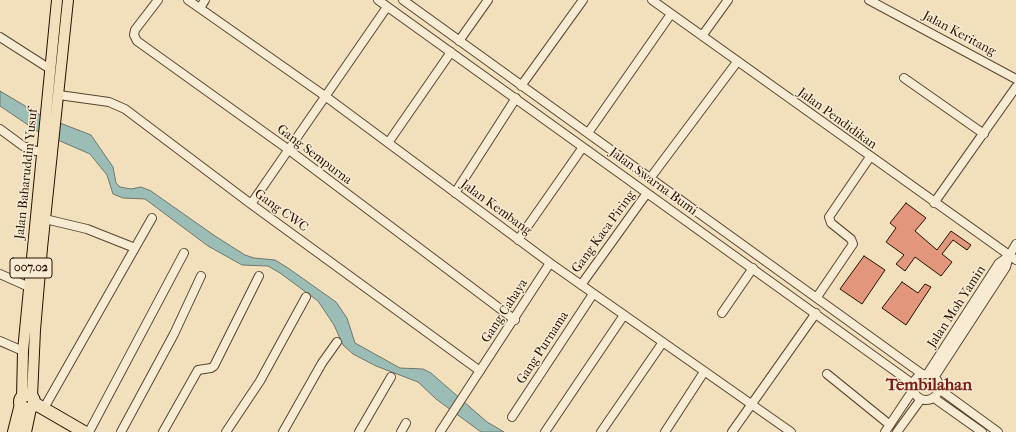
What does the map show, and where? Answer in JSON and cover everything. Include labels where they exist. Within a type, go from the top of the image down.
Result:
[{"type":"highway","points":[[14,432],[30,403]]},
{"type":"highway","points":[[25,432],[30,403]]},
{"type":"highway","points":[[30,403],[84,432]]},
{"type":"main road","name":"Jalan Baharuddin Yusuf","points":[[39,231],[45,219],[48,139],[51,119],[50,69],[57,0]]},
{"type":"main road","name":"Jalan Baharuddin Yusuf","points":[[51,119],[59,95],[68,0]]},
{"type":"main road","name":"Jalan Baharuddin Yusuf","points":[[30,403],[23,351],[29,287],[39,231],[43,151],[48,139]]},
{"type":"main road","name":"Jalan Baharuddin Yusuf","points":[[30,403],[35,330],[37,247]]},
{"type":"street","name":"Gang Sempurna","points":[[158,0],[135,30],[134,35],[137,41],[289,150],[515,320]]},
{"type":"street","name":"Jalan Kembang","points":[[188,0],[325,96],[593,294],[752,404],[788,431]]},
{"type":"street","points":[[200,8],[205,0]]},
{"type":"street","name":"Jalan Swarna Bumi","points":[[378,0],[816,313],[913,387]]},
{"type":"street","name":"Jalan Swarna Bumi","points":[[403,0],[521,86],[928,375]]},
{"type":"street","points":[[459,41],[488,0]]},
{"type":"street","points":[[521,86],[583,0]]},
{"type":"street","name":"Jalan Pendidikan","points":[[652,0],[934,204],[1012,258]]},
{"type":"street","points":[[702,36],[728,0]]},
{"type":"street","name":"Jalan Keritang","points":[[869,0],[1016,79]]},
{"type":"street","points":[[251,204],[387,7]]},
{"type":"street","points":[[588,133],[671,14]]},
{"type":"street","points":[[0,37],[50,69]]},
{"type":"street","points":[[388,143],[451,52]]},
{"type":"street","points":[[651,177],[737,62]]},
{"type":"street","points":[[501,88],[509,77]]},
{"type":"street","points":[[904,78],[984,134]]},
{"type":"street","points":[[934,204],[1016,88]]},
{"type":"street","name":"Gang CWC","points":[[59,95],[109,102],[119,106],[480,371]]},
{"type":"street","points":[[455,193],[516,98]]},
{"type":"street","points":[[0,129],[24,146],[36,151],[43,151]]},
{"type":"street","points":[[518,240],[583,147]]},
{"type":"street","points":[[817,297],[853,244],[851,239],[831,223],[829,217],[870,157]]},
{"type":"street","points":[[629,180],[637,168]]},
{"type":"street","name":"Gang Kaca Piring","points":[[581,285],[647,193]]},
{"type":"street","points":[[30,403],[135,248],[152,218]]},
{"type":"street","points":[[45,219],[87,229],[135,248]]},
{"type":"street","name":"Jalan Moh Yamin","points":[[928,375],[999,263],[1012,258],[1016,244]]},
{"type":"street","points":[[89,432],[184,253]]},
{"type":"street","name":"Gang Cahaya","points":[[440,432],[452,411],[515,320],[550,263]]},
{"type":"street","points":[[722,313],[753,268]]},
{"type":"street","points":[[0,274],[29,287]]},
{"type":"street","points":[[121,432],[174,334],[201,276]]},
{"type":"street","points":[[163,432],[198,370],[211,368],[214,366],[259,276]]},
{"type":"street","name":"Gang Purnama","points":[[512,417],[593,294]]},
{"type":"street","points":[[226,432],[260,381],[306,297]]},
{"type":"street","points":[[732,432],[816,313]]},
{"type":"street","points":[[545,432],[624,315]]},
{"type":"street","points":[[0,341],[23,351]]},
{"type":"street","points":[[283,432],[322,363],[337,342]]},
{"type":"street","points":[[601,432],[663,342]]},
{"type":"street","points":[[665,432],[704,372]]},
{"type":"street","points":[[827,374],[890,425]]},
{"type":"street","points":[[885,432],[913,387],[916,378],[928,375],[939,382],[940,389],[934,398],[928,400],[921,399],[913,387]]},
{"type":"street","points":[[359,432],[391,377]]},
{"type":"street","points":[[940,389],[998,432]]},
{"type":"street","points":[[934,398],[982,432]]},
{"type":"street","points":[[897,432],[921,399]]},
{"type":"street","points":[[401,432],[406,423]]},
{"type":"water","points":[[0,91],[42,116],[91,135],[113,167],[116,183],[120,187],[131,189],[141,187],[151,191],[245,255],[254,258],[275,260],[288,268],[336,302],[347,318],[355,343],[400,368],[423,369],[431,373],[487,422],[504,432],[481,432],[436,399],[418,382],[376,366],[353,354],[343,345],[334,325],[318,301],[280,273],[268,266],[242,265],[208,246],[145,199],[123,198],[113,194],[107,175],[90,154],[37,131],[0,106]]},
{"type":"building","points":[[906,203],[926,218],[915,231],[937,250],[951,231],[971,245],[967,250],[953,240],[942,254],[952,262],[941,276],[915,257],[905,271],[896,264],[904,255],[886,242],[896,228],[890,223]]},
{"type":"building","points":[[864,256],[885,270],[862,304],[840,289]]},
{"type":"building","points":[[902,282],[918,293],[925,284],[931,287],[906,325],[882,308]]},
{"type":"district","name":"Tembilahan","points":[[929,386]]}]
